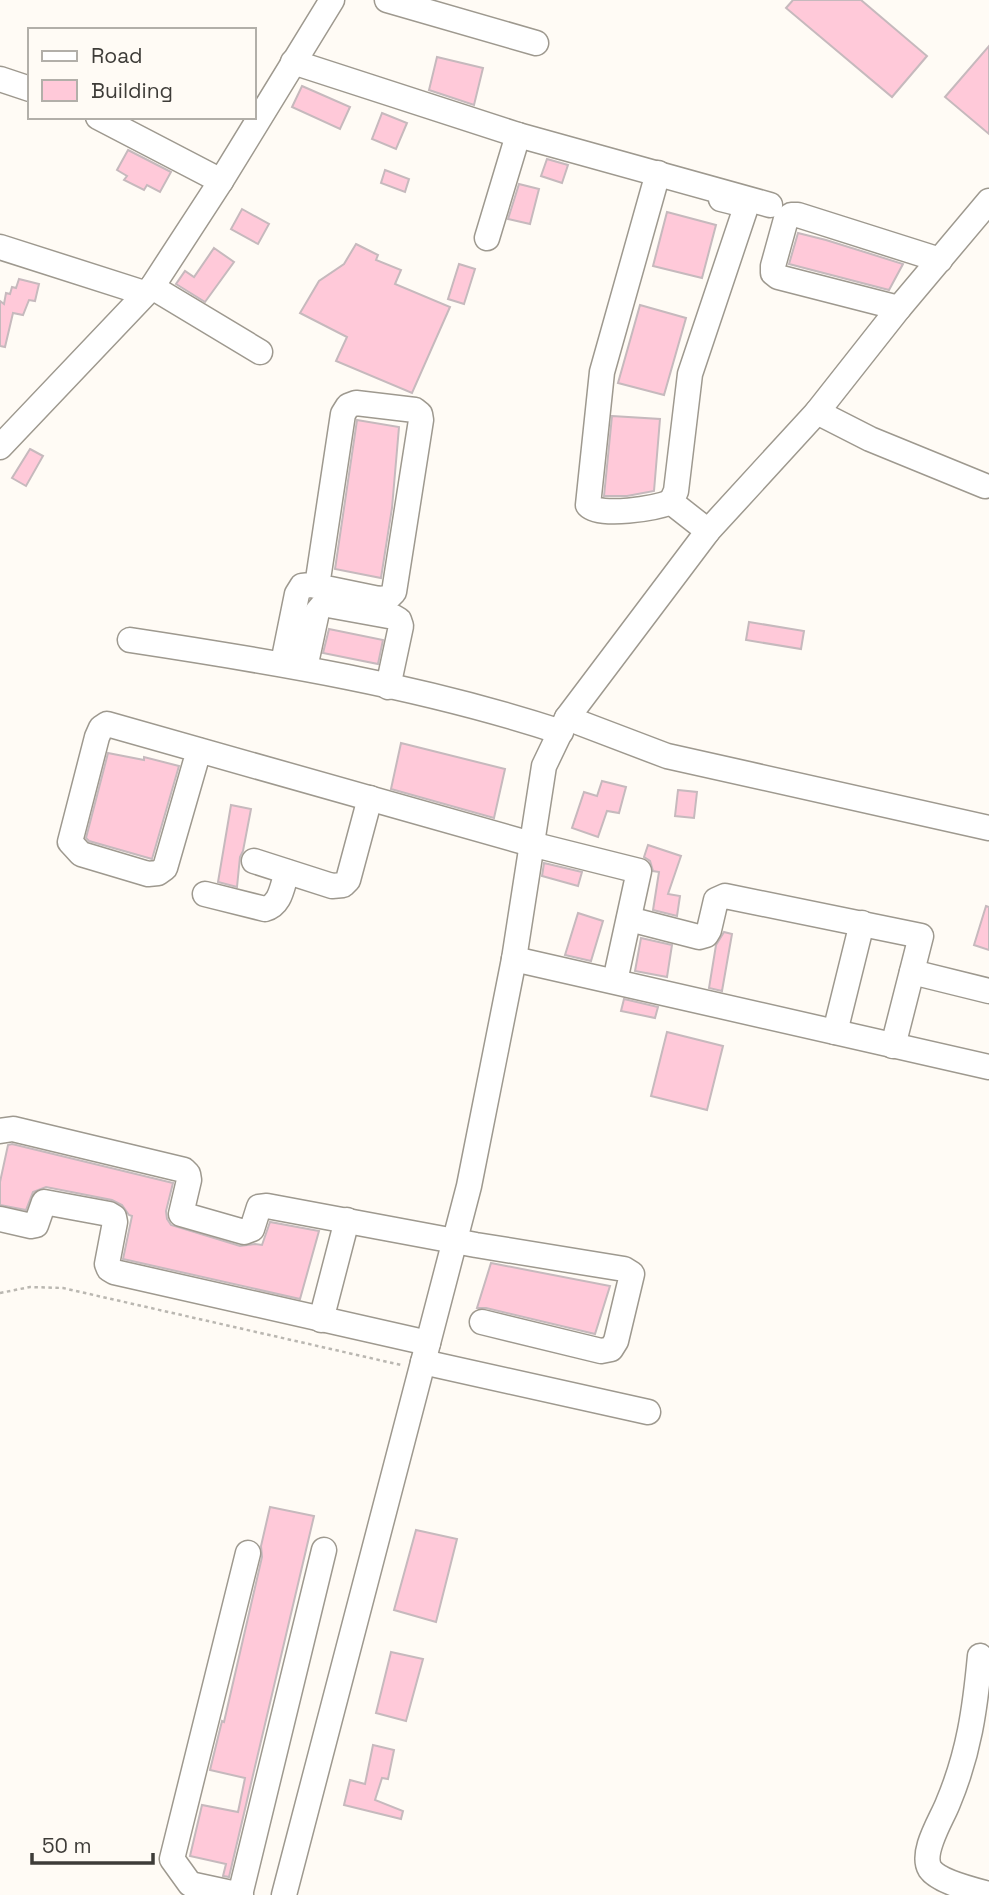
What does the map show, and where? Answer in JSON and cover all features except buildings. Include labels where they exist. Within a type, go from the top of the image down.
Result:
[{"type":"street","points":[[0,447],[148,290],[221,181],[332,0]]},
{"type":"street","points":[[387,0],[536,43]]},
{"type":"street","points":[[293,62],[741,204],[745,210],[690,374],[676,491],[671,502],[659,507],[596,511],[588,505],[602,372],[657,178]]},
{"type":"street","points":[[0,79],[28,88]]},
{"type":"street","points":[[102,119],[221,181]]},
{"type":"street","points":[[487,238],[518,135]]},
{"type":"street","points":[[657,178],[770,205]]},
{"type":"street","points":[[284,1895],[469,1186],[514,958],[544,766],[564,725],[708,531],[817,412],[899,308],[989,201]]},
{"type":"street","points":[[899,308],[778,277],[773,273],[773,266],[786,219],[791,215],[798,215],[940,260]]},
{"type":"street","points":[[0,247],[148,290],[260,352]]},
{"type":"street","points":[[294,666],[297,594],[302,586],[317,586],[379,599],[388,598],[394,592],[421,420],[420,414],[415,410],[356,403],[348,406],[343,414],[317,586]]},
{"type":"street","points":[[817,412],[870,439],[985,486]]},
{"type":"street","points":[[671,502],[708,531]]},
{"type":"street","points":[[294,666],[321,606],[394,617],[399,620],[401,626],[388,687]]},
{"type":"street","points":[[130,639],[294,666],[564,725],[667,756],[989,828]]},
{"type":"street","points":[[200,750],[165,868],[158,873],[148,874],[81,854],[74,848],[70,842],[101,729],[107,724],[200,750],[370,798],[531,844],[639,871],[615,981]]},
{"type":"street","points":[[254,861],[331,886],[343,886],[348,880],[370,798]]},
{"type":"street","points":[[205,894],[265,909],[277,902],[287,872]]},
{"type":"street","points":[[629,919],[699,937],[706,935],[709,930],[716,900],[725,896],[921,936],[893,1046]]},
{"type":"street","points":[[835,1032],[862,923]]},
{"type":"street","points":[[514,958],[989,1067]]},
{"type":"street","points":[[912,972],[989,991]]},
{"type":"street","points":[[0,1131],[13,1129],[184,1170],[189,1180],[181,1214],[244,1232],[252,1228],[257,1211],[264,1205],[454,1241],[624,1269],[632,1274],[616,1341],[611,1349],[601,1351],[482,1322]]},
{"type":"street","points":[[0,1219],[36,1225],[42,1205],[50,1201],[109,1214],[114,1217],[115,1222],[107,1264],[114,1272],[321,1320],[424,1358],[648,1412]]},
{"type":"street","points":[[321,1320],[346,1220]]},
{"type":"street","points":[[248,1553],[172,1859],[183,1890],[240,1895],[324,1550]]},
{"type":"street","points":[[980,1656],[975,1710],[967,1752],[948,1804],[928,1847],[928,1860],[930,1868],[940,1877],[989,1894]]},
{"type":"path","points":[[0,1293],[30,1287],[63,1288],[424,1358]]}]
